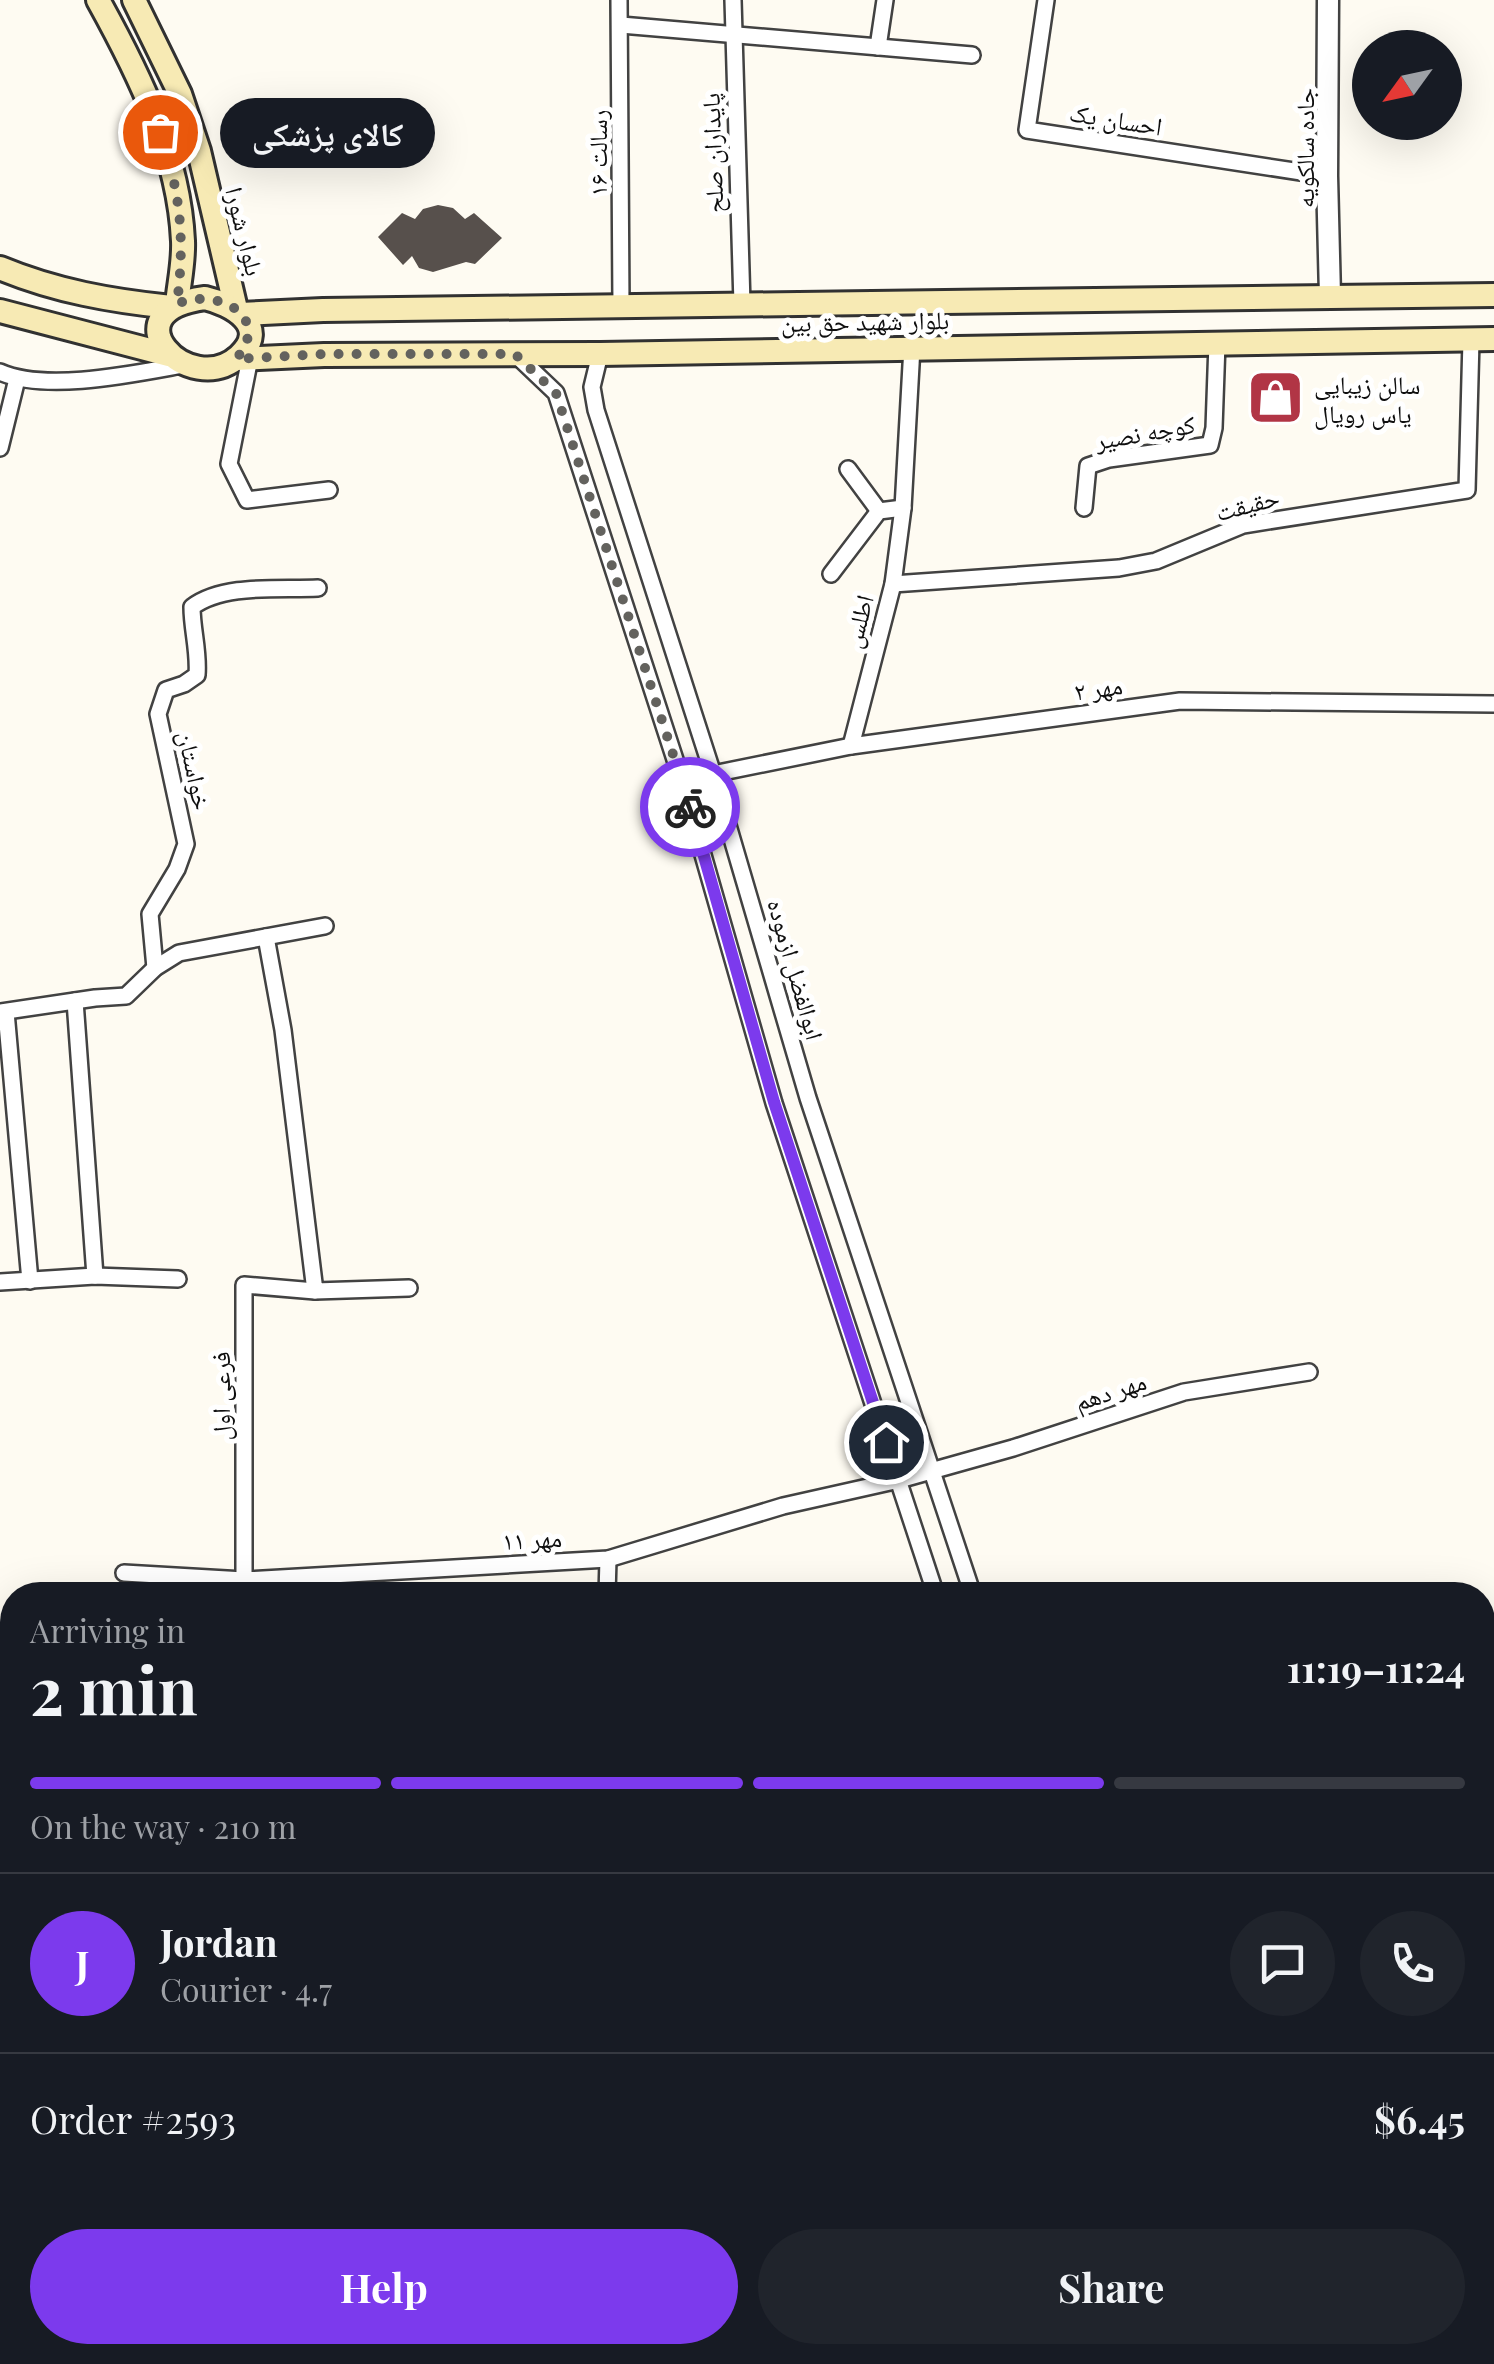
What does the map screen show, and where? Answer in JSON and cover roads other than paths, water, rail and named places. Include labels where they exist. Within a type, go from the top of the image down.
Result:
[{"type":"main road","points":[[98,0],[151,105],[169,159],[183,246],[174,305],[162,317],[158,330],[160,344],[179,360]]},
{"type":"main road","name":"بلوار شورا","points":[[134,0],[180,94],[199,151],[239,311]]},
{"type":"main road","points":[[0,268],[110,301],[174,305],[205,298],[239,311],[249,335],[243,358],[202,367],[0,310]]},
{"type":"main road","name":"بلوار شهید حق بین","points":[[239,311],[1494,295]]},
{"type":"main road","name":"بلوار شهید حق بین","points":[[243,358],[1482,340]]},
{"type":"street","name":"رسالت ۱۶","points":[[619,0],[620,306]]},
{"type":"street","name":"پایداران صلح","points":[[732,0],[742,304]]},
{"type":"street","points":[[878,47],[885,0]]},
{"type":"street","name":"احسان یک","points":[[1046,0],[1027,130],[1326,176]]},
{"type":"street","name":"جاده سالکویه","points":[[1328,0],[1326,176],[1330,296]]},
{"type":"street","points":[[621,25],[972,55]]},
{"type":"street","name":"حقیقت","points":[[893,584],[1119,568],[1156,561],[1243,524],[1467,490],[1482,340]]},
{"type":"street","name":"کوچه نصیر","points":[[1084,508],[1088,466],[1108,459],[1210,445],[1217,343]]},
{"type":"street","name":"اطلس","points":[[851,746],[893,584],[903,508],[912,347]]},
{"type":"street","points":[[515,354],[556,393],[682,778],[774,1102],[932,1582]]},
{"type":"street","name":"ابوالفضل ازموده","points":[[600,354],[592,387],[596,410],[714,774],[808,1098],[969,1582]]},
{"type":"street","points":[[243,358],[229,464],[247,500],[329,490]]},
{"type":"street","points":[[0,372],[16,379],[102,379],[179,360]]},
{"type":"street","points":[[0,448],[16,379]]},
{"type":"street","points":[[848,468],[879,511],[903,508]]},
{"type":"street","name":"اطلس","points":[[831,574],[879,511]]},
{"type":"street","name":"خواستان","points":[[155,968],[150,914],[186,844],[158,714],[166,690],[198,675],[192,607],[204,598],[233,593],[318,588]]},
{"type":"street","name":"مهر ۲","points":[[714,774],[851,746],[1180,700],[1494,704]]},
{"type":"street","points":[[30,1281],[3,1012],[126,996],[155,968],[179,953],[325,926]]},
{"type":"street","points":[[266,936],[283,1030],[315,1291]]},
{"type":"street","points":[[75,1001],[95,1276]]},
{"type":"street","points":[[0,1282],[95,1276],[178,1279]]},
{"type":"street","name":"فرعی اول","points":[[244,1580],[244,1285],[315,1291],[409,1288]]},
{"type":"street","name":"مهر دهم","points":[[930,1470],[1013,1448],[1184,1392],[1308,1372]]},
{"type":"street","name":"مهر ۱۱","points":[[124,1573],[244,1580],[608,1559],[783,1506],[930,1470]]},
{"type":"street","points":[[608,1559],[608,1582]]},
{"type":"place","name":"کالای پزشکی","points":[[160,132]]},
{"type":"place","name":"سالن زیبایی یاس رویال","points":[[1275,397]]}]
